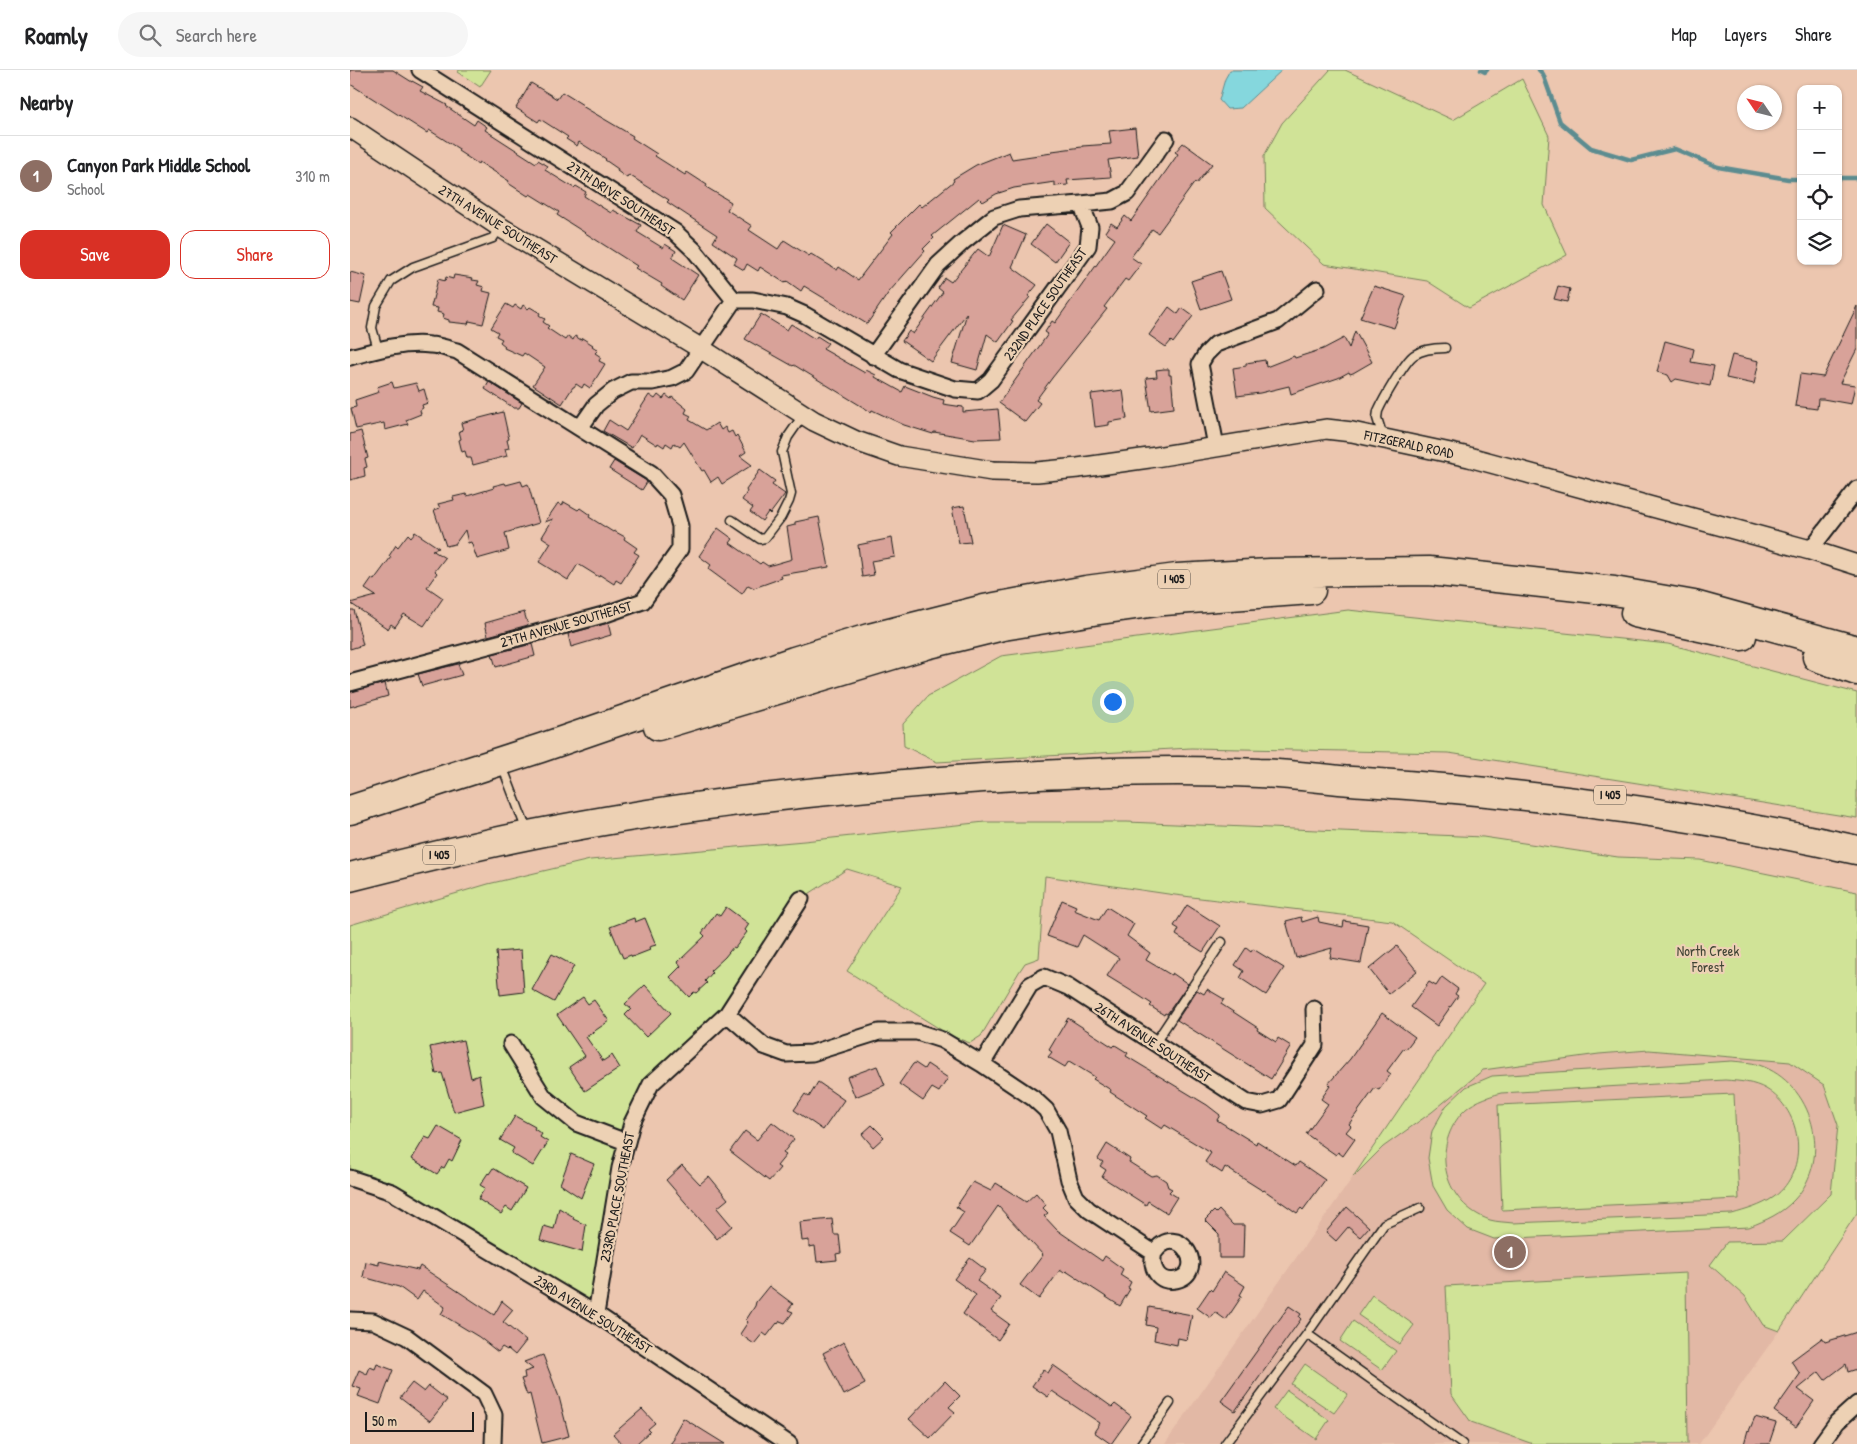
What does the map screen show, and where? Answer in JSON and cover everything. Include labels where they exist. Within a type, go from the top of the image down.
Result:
[{"type":"highway","name":"I 405","points":[[350,810],[868,638],[984,609],[1086,590],[1177,578],[1270,573],[1429,571],[1614,591],[1694,605],[1851,659]]},
{"type":"highway","name":"I 405","points":[[350,826],[506,776],[625,735],[926,645],[1012,625],[1093,611],[1183,600],[1296,590],[1436,589],[1471,592],[1648,615],[1851,659]]},
{"type":"highway","name":"I 405","points":[[350,878],[528,835],[662,812],[768,797],[922,782],[1038,775],[1137,772],[1258,773],[1503,793],[1650,811],[1782,834],[1857,850]]},
{"type":"highway","name":"I 405","points":[[1362,782],[1402,773],[1541,786],[1639,798],[1747,816],[1857,838]]},
{"type":"street","name":"27TH DRIVE SOUTHEAST","points":[[420,70],[675,232],[694,250],[734,300]]},
{"type":"street","name":"27TH AVENUE SOUTHEAST","points":[[350,128],[500,227],[700,348],[804,414],[856,441],[899,456],[950,465]]},
{"type":"street","points":[[580,428],[596,405],[613,391],[631,382],[653,382],[672,378],[686,370],[734,300],[753,300],[787,307],[805,315],[873,356],[938,265],[963,242],[994,218],[1019,209],[1112,201],[1127,192],[1166,139]]},
{"type":"street","name":"232ND PLACE SOUTHEAST","points":[[873,356],[899,370],[955,389],[978,391],[991,380],[1088,246],[1090,227],[1081,204]]},
{"type":"street","points":[[1216,446],[1200,364],[1206,354],[1216,344],[1278,321],[1318,289]]},
{"type":"street","name":"27TH AVENUE SOUTHEAST","points":[[350,357],[378,349],[409,344],[432,345],[457,351],[652,473],[671,494],[680,526],[680,548],[643,601],[603,615],[350,683]]},
{"type":"street","name":"FITZGERALD ROAD","points":[[950,465],[992,471],[1037,472],[1149,458],[1326,429],[1469,457],[1810,550],[1857,565]]},
{"type":"street","points":[[1810,550],[1857,489]]},
{"type":"street","name":"233RD PLACE SOUTHEAST","points":[[596,1314],[626,1142],[632,1123],[651,1084],[728,1014],[801,899]]},
{"type":"street","name":"26TH AVENUE SOUTHEAST","points":[[982,1064],[1030,985],[1044,977],[1068,987],[1246,1102],[1262,1105],[1279,1100],[1315,1046],[1314,1009]]},
{"type":"street","points":[[728,1014],[764,1046],[786,1054],[812,1054],[879,1032],[917,1032],[942,1040],[1033,1098],[1046,1110],[1058,1131],[1069,1180],[1076,1197],[1088,1210],[1154,1253]]},
{"type":"street","points":[[511,1044],[544,1097],[576,1123],[626,1142]]},
{"type":"street","name":"23RD AVENUE SOUTHEAST","points":[[350,1178],[392,1192],[596,1314],[789,1444]]},
{"type":"street","points":[[350,1320],[373,1322],[407,1337],[484,1394],[494,1415],[493,1444]]},
{"type":"street","points":[[1821,1444],[1837,1422],[1857,1404]]},
{"type":"lane","points":[[378,349],[372,328],[376,306],[391,281],[413,267],[493,238],[500,227]]},
{"type":"lane","points":[[1383,439],[1377,418],[1378,411],[1405,366],[1415,354],[1433,348],[1445,348]]},
{"type":"lane","points":[[732,520],[760,539],[768,535],[781,517],[791,494],[782,452],[784,444],[804,414]]},
{"type":"lane","points":[[506,776],[528,835]]},
{"type":"lane","points":[[1155,1043],[1222,942]]},
{"type":"lane","points":[[1225,1444],[1307,1334],[1384,1224],[1420,1208]]},
{"type":"lane","points":[[1307,1334],[1462,1444]]},
{"type":"lane","points":[[1141,1444],[1170,1403]]},
{"type":"shaded area","points":[[1649,1050],[1790,1061],[1824,1085],[1838,1125],[1831,1194],[1783,1241],[1728,1242],[1710,1265],[1745,1296],[1763,1325],[1779,1331],[1699,1444],[1165,1444],[1353,1177],[1383,1147],[1432,1112],[1483,1070],[1599,1054]]},
{"type":"green space","points":[[459,70],[491,70],[480,87],[458,72]]},
{"type":"green space","points":[[1330,70],[1345,70],[1453,120],[1522,79],[1549,136],[1544,205],[1567,255],[1469,308],[1427,281],[1324,264],[1265,208],[1264,156],[1282,123]]},
{"type":"green space","points":[[1348,610],[1668,644],[1857,693],[1857,818],[1449,753],[1191,748],[937,762],[904,746],[903,724],[928,696],[1001,656]]},
{"type":"green space","name":"North Creek Forest","points":[[985,822],[1127,822],[1483,837],[1618,857],[1700,860],[1857,892],[1857,1213],[1779,1331],[1763,1325],[1745,1296],[1710,1265],[1727,1242],[1783,1241],[1831,1194],[1838,1125],[1824,1085],[1790,1062],[1649,1050],[1599,1054],[1483,1070],[1432,1112],[1383,1147],[1353,1177],[1484,984],[1392,921],[1175,895],[1045,876],[1039,958],[1025,963],[981,1036],[970,1043],[951,1036],[847,971],[902,886],[847,869],[801,899],[727,1014],[651,1084],[632,1123],[596,1314],[393,1194],[350,1178],[350,925],[488,884],[590,860],[804,841]]},
{"type":"green space","points":[[1732,1061],[1756,1064],[1778,1074],[1793,1088],[1804,1105],[1812,1124],[1815,1144],[1813,1164],[1806,1183],[1789,1205],[1779,1213],[1749,1227],[1494,1239],[1468,1229],[1447,1210],[1433,1186],[1428,1158],[1432,1131],[1446,1106],[1466,1087],[1492,1076]],"holes":[[[1725,1080],[1756,1085],[1766,1089],[1778,1099],[1788,1111],[1797,1141],[1797,1157],[1793,1172],[1786,1186],[1774,1197],[1748,1209],[1732,1214],[1513,1223],[1498,1222],[1474,1212],[1462,1202],[1453,1189],[1447,1174],[1446,1144],[1452,1128],[1465,1110],[1474,1103],[1490,1096],[1501,1093]]]},
{"type":"green space","points":[[1734,1094],[1739,1199],[1502,1210],[1498,1105]]},
{"type":"green space","points":[[1686,1273],[1688,1444],[1533,1444],[1471,1422],[1451,1394],[1446,1286]]},
{"type":"green space","points":[[1372,1295],[1414,1325],[1400,1344],[1358,1315]]},
{"type":"green space","points":[[1353,1321],[1396,1351],[1382,1370],[1340,1341]]},
{"type":"green space","points":[[1305,1364],[1348,1394],[1334,1413],[1291,1384]]},
{"type":"green space","points":[[1287,1390],[1329,1420],[1316,1439],[1273,1409]]},
{"type":"water","points":[[1230,70],[1282,70],[1241,108],[1227,109],[1219,100],[1225,79]]},
{"type":"building","points":[[350,70],[393,70],[423,87],[420,91],[447,105],[474,125],[477,120],[487,127],[485,130],[536,163],[538,160],[548,166],[545,170],[574,188],[576,186],[586,192],[584,196],[611,213],[613,210],[641,225],[637,232],[663,248],[665,244],[676,251],[672,258],[698,275],[682,300],[661,286],[662,284],[635,268],[637,266],[557,215],[559,212],[530,194],[528,196],[508,183],[509,181],[479,162],[478,164],[429,130],[427,133],[350,84]]},
{"type":"building","points":[[531,83],[557,99],[562,92],[633,136],[632,138],[657,154],[655,156],[685,175],[687,172],[707,185],[706,187],[731,202],[727,210],[752,226],[749,230],[778,249],[784,240],[809,256],[811,254],[837,270],[839,267],[858,280],[893,234],[891,232],[919,204],[922,207],[954,181],[953,179],[976,165],[1009,152],[1012,159],[1082,146],[1111,144],[1109,131],[1135,128],[1138,156],[1108,160],[1111,177],[1067,180],[1068,185],[1055,186],[1055,182],[1014,188],[996,194],[983,202],[979,198],[932,236],[934,238],[923,249],[925,251],[889,292],[867,324],[804,286],[801,291],[787,281],[785,283],[760,267],[758,271],[747,264],[744,270],[734,264],[737,258],[713,242],[717,235],[667,202],[669,200],[629,175],[627,178],[617,171],[618,169],[606,159],[579,142],[577,146],[566,139],[568,137],[540,119],[538,122],[516,108]]},
{"type":"building","points":[[1183,143],[1212,164],[1196,184],[1195,182],[1158,233],[1152,229],[1131,257],[1141,264],[1128,281],[1125,279],[1104,307],[1107,309],[1036,400],[1040,403],[1025,422],[999,403],[1048,334],[1045,332],[1052,321],[1055,323],[1115,239],[1105,232],[1111,223],[1117,227],[1125,216],[1131,221],[1178,154],[1175,152]]},
{"type":"building","points":[[1046,224],[1069,242],[1055,262],[1031,244]]},
{"type":"building","points":[[1003,225],[1026,235],[1012,267],[1037,285],[1028,296],[1030,297],[1011,320],[1013,321],[998,342],[987,334],[977,370],[952,363],[967,313],[931,361],[902,341],[909,331],[913,334],[943,292],[938,288],[945,278],[951,282],[978,249],[989,257]]},
{"type":"building","points":[[1221,271],[1231,299],[1201,309],[1191,281]]},
{"type":"building","points":[[350,272],[366,276],[360,304],[350,302]]},
{"type":"building","points":[[454,275],[473,278],[472,280],[479,281],[477,285],[484,287],[483,291],[491,293],[483,324],[469,321],[468,324],[449,322],[449,320],[443,318],[444,314],[437,312],[438,308],[431,307],[438,279],[445,281],[446,277],[453,279]]},
{"type":"building","points":[[1374,286],[1406,296],[1394,328],[1360,318]]},
{"type":"building","points":[[1558,286],[1570,289],[1567,302],[1554,299]]},
{"type":"building","points":[[506,304],[513,308],[515,305],[521,309],[523,305],[528,309],[530,307],[540,313],[539,315],[545,319],[543,322],[549,326],[547,328],[565,340],[568,336],[573,340],[575,336],[581,340],[582,338],[598,350],[595,353],[601,357],[599,361],[605,364],[590,388],[584,384],[582,388],[576,384],[562,404],[533,385],[545,367],[524,353],[522,356],[504,348],[505,346],[500,342],[502,339],[496,336],[498,332],[491,328]]},
{"type":"building","points":[[1857,306],[1857,349],[1840,383],[1855,385],[1851,404],[1818,399],[1817,409],[1795,406],[1800,374],[1823,377]]},
{"type":"building","points":[[1169,307],[1178,314],[1182,308],[1193,316],[1173,343],[1171,341],[1166,347],[1149,335]]},
{"type":"building","points":[[761,314],[787,330],[791,324],[815,339],[817,336],[828,343],[823,349],[865,373],[866,370],[876,375],[875,377],[902,392],[905,386],[944,400],[943,404],[963,407],[963,412],[998,409],[1001,438],[975,439],[934,432],[933,434],[904,425],[872,410],[871,412],[794,365],[745,339]]},
{"type":"building","points":[[1355,331],[1372,362],[1353,373],[1350,374],[1349,372],[1338,378],[1291,394],[1289,386],[1237,396],[1233,368],[1246,366],[1246,363],[1265,360],[1266,367],[1294,356],[1295,358],[1323,349],[1344,338],[1349,348]]},
{"type":"building","points":[[1665,341],[1694,349],[1691,362],[1714,366],[1710,386],[1676,379],[1672,382],[1668,375],[1657,372]]},
{"type":"building","points":[[1732,355],[1759,361],[1754,384],[1726,378]]},
{"type":"building","points":[[1169,369],[1169,375],[1171,375],[1174,408],[1151,411],[1146,378],[1157,377],[1156,370]]},
{"type":"building","points":[[392,382],[394,388],[416,383],[419,391],[424,389],[428,403],[422,405],[421,414],[406,420],[408,424],[385,430],[384,423],[356,429],[351,408],[356,407],[355,400],[379,392],[377,387]]},
{"type":"building","points":[[489,382],[522,403],[519,408],[514,408],[485,389]]},
{"type":"building","points":[[1123,390],[1127,419],[1095,427],[1091,394]]},
{"type":"building","points":[[649,395],[655,399],[658,395],[663,399],[666,395],[671,399],[672,397],[687,409],[685,413],[691,416],[689,420],[706,430],[717,423],[721,430],[725,427],[728,433],[732,431],[735,437],[737,435],[746,452],[740,456],[752,465],[722,484],[718,477],[711,482],[684,442],[680,447],[674,443],[672,447],[666,443],[664,447],[658,443],[657,445],[640,434],[632,448],[603,431],[609,420],[626,431]]},
{"type":"building","points":[[503,412],[509,439],[507,440],[509,448],[505,449],[507,456],[473,465],[471,458],[467,458],[465,451],[462,452],[459,440],[461,439],[459,431],[463,430],[461,423]]},
{"type":"building","points":[[361,431],[368,458],[365,459],[367,467],[364,468],[365,476],[350,480],[350,434]]},
{"type":"building","points":[[614,461],[647,482],[642,490],[609,469]]},
{"type":"building","points":[[760,470],[775,481],[772,485],[785,494],[770,514],[768,512],[762,521],[750,512],[753,508],[742,500],[747,492],[746,490]]},
{"type":"building","points":[[521,481],[523,486],[528,484],[539,523],[505,533],[509,550],[477,559],[471,542],[468,543],[465,530],[455,544],[446,546],[434,510],[440,508],[438,504],[454,500],[453,497],[466,494],[467,496],[494,488],[493,486]]},
{"type":"building","points":[[564,502],[578,510],[580,508],[590,515],[589,517],[625,537],[624,539],[637,548],[634,552],[639,555],[621,583],[616,580],[614,584],[578,564],[568,580],[539,562],[551,543],[542,537],[553,519],[545,522],[558,503],[562,506]]},
{"type":"building","points":[[964,506],[971,542],[959,543],[952,508]]},
{"type":"building","points":[[819,517],[829,567],[781,575],[782,578],[754,588],[748,585],[742,594],[708,569],[711,565],[699,556],[718,528],[733,539],[730,543],[760,564],[762,562],[768,566],[792,559],[787,527],[795,525],[795,522]]},
{"type":"building","points":[[415,532],[439,548],[432,550],[445,558],[435,571],[437,573],[427,587],[443,598],[424,626],[404,614],[395,627],[391,624],[388,629],[350,603],[376,596],[365,589],[391,557],[389,556],[396,545],[398,547],[408,534],[411,537]]},
{"type":"building","points":[[892,538],[895,557],[871,561],[874,575],[862,577],[858,545]]},
{"type":"building","points":[[350,610],[354,610],[363,645],[350,649]]},
{"type":"building","points":[[524,612],[528,625],[488,636],[485,623]]},
{"type":"building","points":[[608,623],[611,635],[571,647],[568,634]]},
{"type":"building","points":[[532,644],[535,656],[496,667],[492,654]]},
{"type":"building","points":[[458,664],[462,675],[422,686],[418,674]]},
{"type":"building","points":[[385,683],[388,696],[350,707],[350,692]]},
{"type":"building","points":[[1062,900],[1076,906],[1074,910],[1099,920],[1107,907],[1134,924],[1127,936],[1150,953],[1146,960],[1171,975],[1172,973],[1188,984],[1167,1014],[1165,1013],[1164,1015],[1150,1006],[1152,1004],[1107,976],[1119,958],[1083,935],[1077,947],[1047,936]]},
{"type":"building","points":[[1187,905],[1220,926],[1203,952],[1176,935],[1179,929],[1174,926]]},
{"type":"building","points":[[726,907],[749,924],[745,930],[747,932],[735,948],[733,947],[710,971],[712,973],[705,981],[707,983],[689,997],[670,977],[681,966],[678,962],[705,936],[702,933],[716,913],[720,916]]},
{"type":"building","points":[[1301,917],[1302,922],[1318,917],[1319,922],[1343,927],[1344,921],[1368,925],[1361,963],[1330,958],[1332,948],[1296,958],[1286,921]]},
{"type":"building","points":[[634,918],[635,922],[645,918],[656,945],[649,947],[650,950],[632,957],[631,955],[623,958],[610,927]]},
{"type":"building","points":[[1397,946],[1417,971],[1389,994],[1369,969]]},
{"type":"building","points":[[1246,948],[1251,952],[1253,949],[1284,968],[1266,995],[1240,978],[1244,971],[1235,965]]},
{"type":"building","points":[[521,950],[524,992],[500,995],[496,952]]},
{"type":"building","points":[[552,954],[574,966],[554,1002],[532,990]]},
{"type":"building","points":[[1442,977],[1458,989],[1455,994],[1458,996],[1437,1026],[1411,1007],[1429,982],[1436,986]]},
{"type":"building","points":[[645,985],[671,1013],[646,1037],[625,1015],[631,1009],[625,1004]]},
{"type":"building","points":[[1207,989],[1224,999],[1221,1004],[1258,1028],[1257,1030],[1276,1042],[1278,1038],[1291,1046],[1271,1079],[1177,1020],[1197,990],[1204,994]]},
{"type":"building","points":[[583,997],[588,1004],[594,1000],[609,1021],[586,1037],[603,1061],[612,1055],[620,1068],[585,1091],[569,1067],[585,1056],[557,1015]]},
{"type":"building","points":[[1382,1013],[1415,1037],[1387,1071],[1391,1074],[1379,1090],[1375,1088],[1349,1124],[1351,1126],[1346,1132],[1355,1139],[1343,1156],[1338,1152],[1336,1155],[1306,1134],[1328,1104],[1321,1099],[1330,1086],[1328,1084],[1350,1059]]},
{"type":"building","points":[[1068,1018],[1113,1047],[1115,1045],[1128,1053],[1126,1056],[1207,1105],[1220,1115],[1217,1120],[1256,1144],[1257,1141],[1296,1166],[1299,1162],[1325,1180],[1303,1210],[1301,1208],[1297,1213],[1264,1190],[1225,1167],[1222,1173],[1205,1162],[1211,1153],[1165,1125],[1162,1129],[1145,1118],[1147,1116],[1110,1092],[1111,1090],[1093,1079],[1095,1077],[1069,1061],[1065,1067],[1048,1057],[1052,1052],[1049,1050]]},
{"type":"building","points":[[463,1040],[471,1078],[479,1075],[484,1104],[454,1112],[442,1073],[436,1074],[430,1047]]},
{"type":"building","points":[[915,1063],[924,1069],[927,1064],[948,1078],[939,1092],[932,1088],[923,1101],[899,1084]]},
{"type":"building","points":[[877,1066],[885,1085],[855,1097],[847,1077]]},
{"type":"building","points":[[818,1082],[844,1100],[823,1130],[794,1110],[805,1094],[809,1097]]},
{"type":"building","points":[[515,1116],[535,1127],[534,1129],[542,1134],[540,1137],[548,1142],[533,1166],[511,1153],[514,1148],[500,1140]]},
{"type":"building","points":[[772,1122],[794,1139],[783,1153],[786,1155],[777,1166],[780,1168],[769,1181],[730,1151],[745,1131],[757,1140]]},
{"type":"building","points":[[872,1125],[884,1137],[873,1147],[862,1134]]},
{"type":"building","points":[[438,1126],[462,1140],[452,1161],[449,1159],[444,1168],[442,1167],[437,1174],[412,1159],[425,1137],[430,1139]]},
{"type":"building","points":[[1107,1144],[1130,1159],[1129,1162],[1151,1176],[1157,1175],[1166,1181],[1168,1187],[1172,1189],[1169,1192],[1177,1197],[1167,1213],[1148,1201],[1146,1205],[1102,1177],[1106,1170],[1100,1166],[1103,1162],[1098,1159]]},
{"type":"building","points":[[571,1154],[594,1164],[581,1198],[560,1184]]},
{"type":"building","points":[[682,1165],[700,1184],[709,1176],[728,1199],[717,1208],[732,1226],[717,1239],[666,1180]]},
{"type":"building","points":[[493,1168],[526,1188],[512,1211],[506,1207],[501,1214],[478,1199],[485,1188],[480,1185]]},
{"type":"building","points":[[973,1182],[991,1191],[996,1183],[1026,1202],[1036,1193],[1046,1205],[1043,1208],[1048,1213],[1044,1216],[1057,1230],[1102,1261],[1105,1256],[1123,1269],[1120,1275],[1131,1282],[1128,1288],[1130,1289],[1120,1306],[1066,1271],[1064,1273],[1060,1270],[1039,1299],[1020,1285],[1043,1255],[998,1206],[970,1246],[950,1233],[964,1212],[956,1207]]},
{"type":"building","points":[[1347,1207],[1369,1227],[1360,1237],[1348,1227],[1336,1241],[1326,1232]]},
{"type":"building","points":[[559,1208],[574,1217],[573,1219],[586,1225],[582,1252],[540,1240],[544,1226],[554,1229]]},
{"type":"building","points":[[1219,1210],[1233,1225],[1244,1225],[1243,1258],[1219,1258],[1219,1234],[1205,1220],[1214,1211],[1216,1213]]},
{"type":"building","points":[[832,1219],[834,1235],[839,1235],[841,1253],[836,1254],[837,1260],[817,1262],[815,1246],[809,1247],[809,1240],[802,1241],[800,1222]]},
{"type":"building","points":[[970,1258],[986,1270],[977,1281],[1001,1298],[991,1311],[1009,1324],[998,1340],[963,1314],[976,1295],[954,1279]]},
{"type":"building","points":[[379,1261],[418,1270],[420,1266],[494,1315],[502,1301],[513,1310],[503,1322],[526,1341],[515,1355],[502,1347],[498,1352],[479,1337],[441,1314],[445,1307],[423,1291],[417,1300],[399,1287],[363,1277],[366,1262],[379,1265]]},
{"type":"building","points":[[1224,1272],[1245,1286],[1240,1295],[1242,1296],[1226,1320],[1215,1312],[1211,1318],[1197,1308],[1210,1289],[1212,1291]]},
{"type":"building","points":[[769,1286],[793,1304],[788,1310],[793,1312],[785,1323],[780,1321],[777,1323],[767,1336],[763,1333],[754,1344],[740,1334],[748,1322],[746,1320],[756,1302]]},
{"type":"building","points":[[1289,1306],[1301,1314],[1299,1317],[1301,1319],[1235,1411],[1221,1401]]},
{"type":"building","points":[[1149,1307],[1192,1315],[1187,1340],[1178,1338],[1177,1345],[1154,1340],[1156,1327],[1146,1325]]},
{"type":"building","points":[[1857,1332],[1857,1369],[1848,1372],[1846,1364],[1825,1380],[1819,1372],[1798,1389],[1814,1401],[1796,1427],[1774,1411],[1800,1374],[1791,1361],[1822,1338],[1825,1342]]},
{"type":"building","points":[[844,1342],[865,1384],[844,1395],[823,1353]]},
{"type":"building","points":[[543,1355],[559,1397],[569,1436],[542,1443],[530,1394],[527,1395],[521,1379],[525,1378],[524,1372],[533,1369],[524,1362]]},
{"type":"building","points":[[377,1364],[393,1370],[380,1404],[358,1396],[361,1389],[352,1386],[359,1370],[367,1374],[370,1367],[375,1369]]},
{"type":"building","points":[[1053,1365],[1112,1407],[1115,1404],[1131,1416],[1111,1444],[1094,1432],[1100,1423],[1052,1391],[1048,1397],[1032,1386],[1043,1370],[1048,1373]]},
{"type":"building","points":[[945,1381],[960,1396],[949,1407],[955,1412],[930,1438],[909,1419]]},
{"type":"building","points":[[412,1383],[424,1392],[429,1386],[447,1400],[430,1421],[400,1398]]},
{"type":"building","points":[[642,1409],[655,1423],[648,1429],[650,1431],[636,1444],[622,1444],[613,1434]]},
{"type":"building","points":[[1755,1417],[1776,1423],[1769,1444],[1744,1444],[1748,1430]]},
{"type":"building","points":[[683,1418],[725,1444],[670,1444]]},
{"type":"waterway","points":[[1481,70],[1485,72],[1487,70]]},
{"type":"waterway","points":[[1539,70],[1543,74],[1560,122],[1591,148],[1631,160],[1675,149],[1718,167],[1797,179]]},
{"type":"waterway","points":[[1842,178],[1857,178]]},
{"type":"place","name":"Canyon Park Middle School","points":[[1510,1252]]}]
